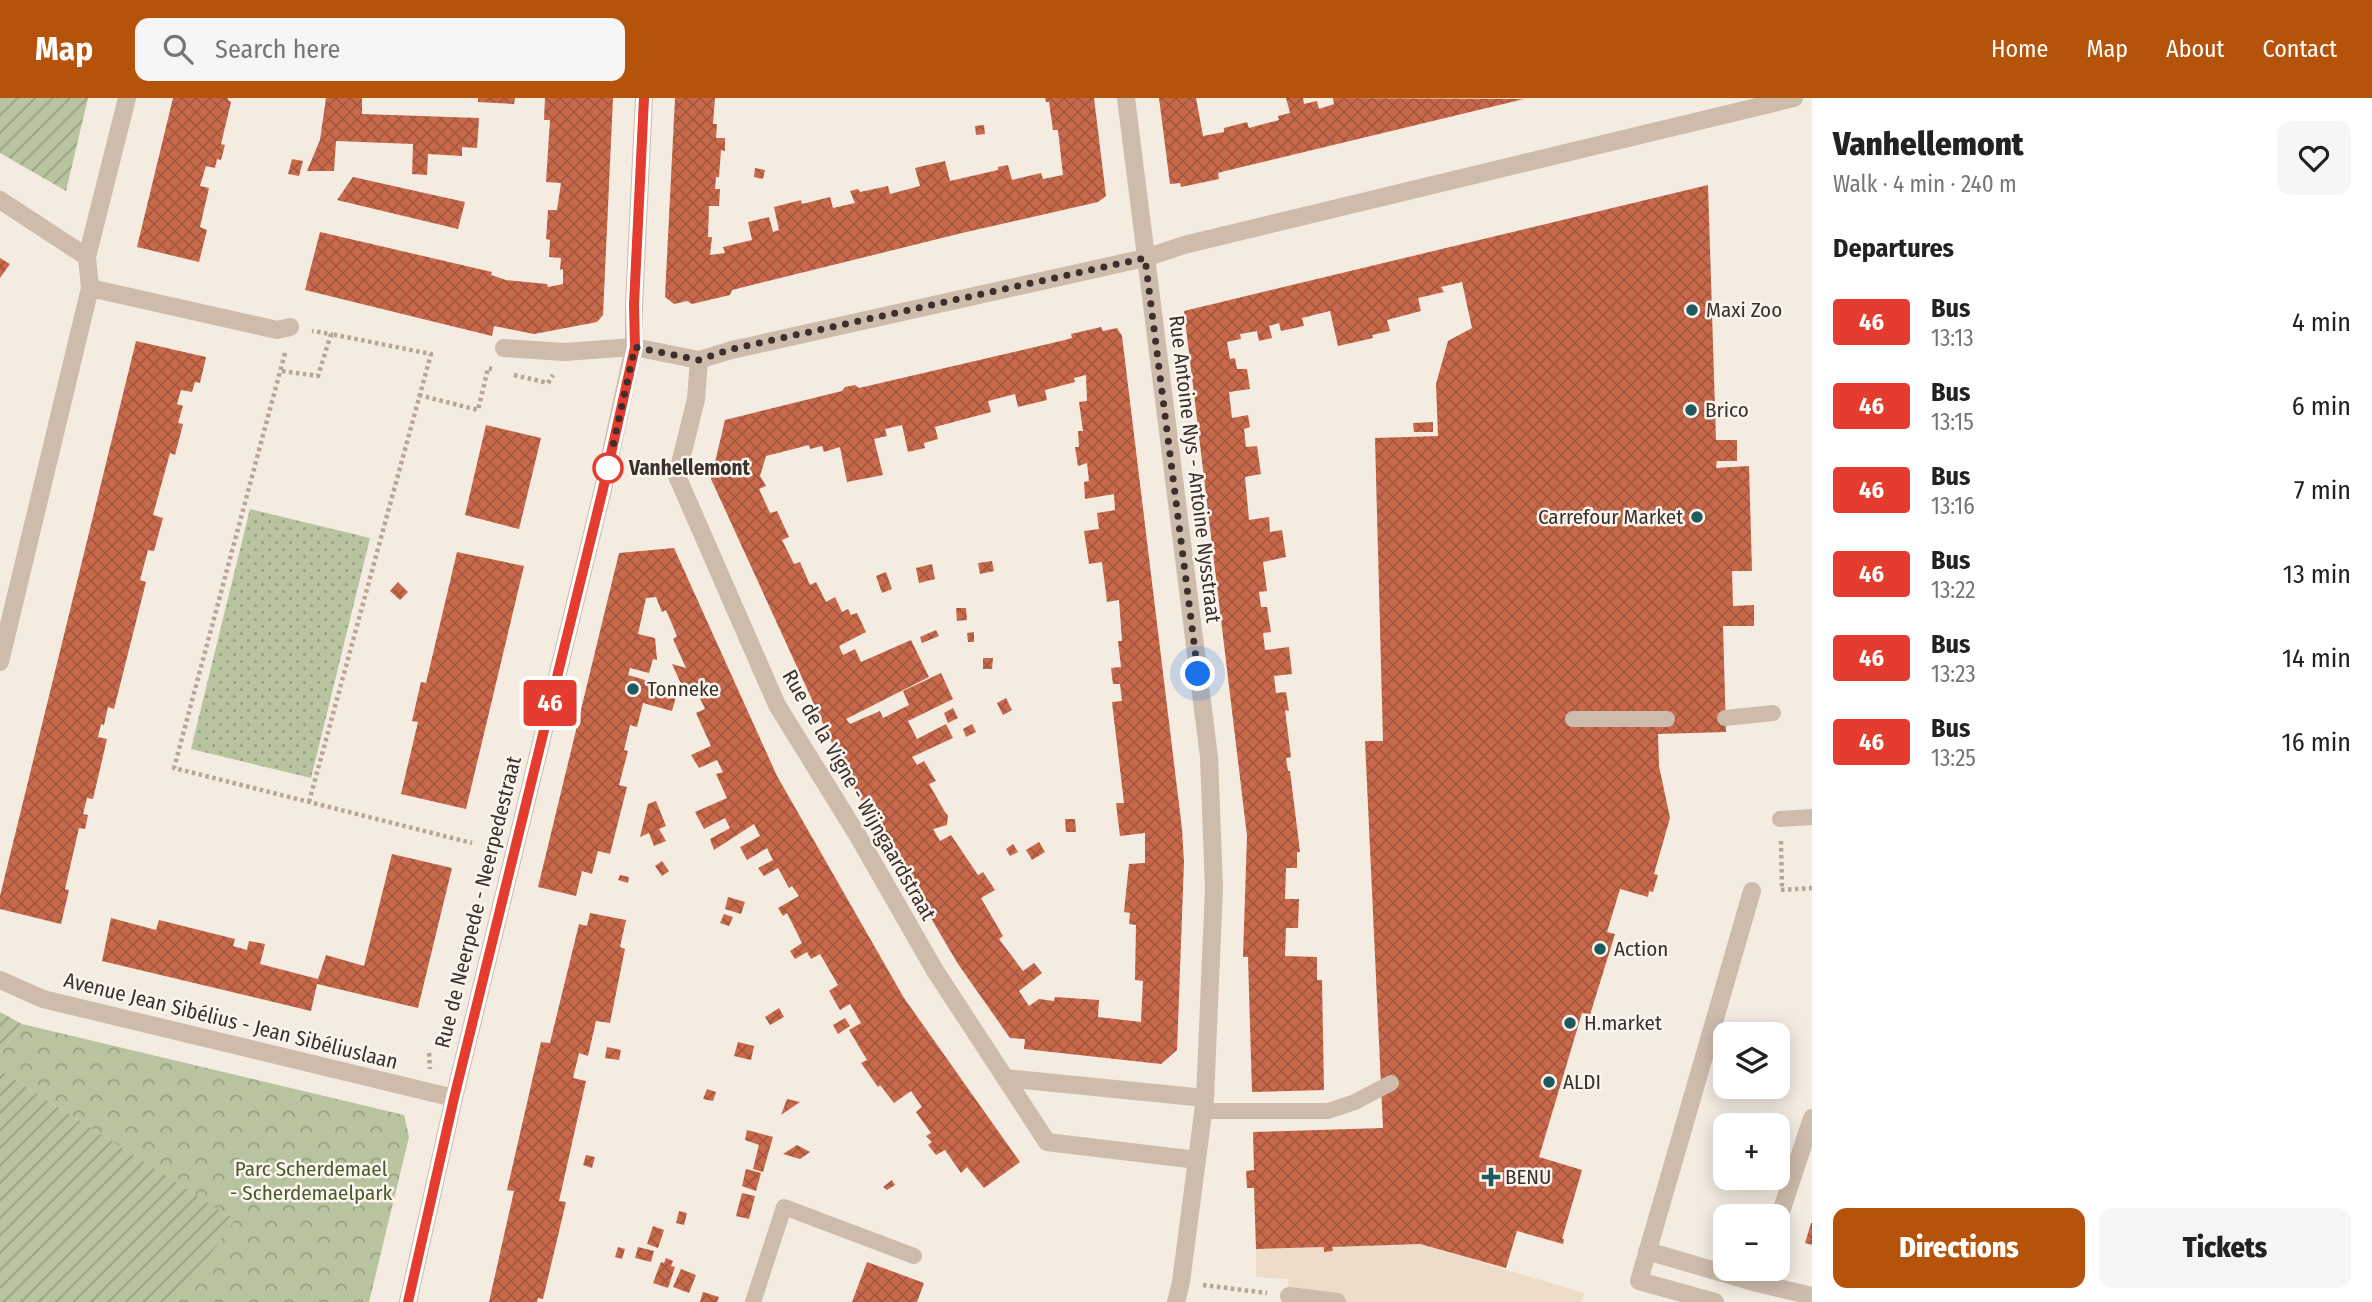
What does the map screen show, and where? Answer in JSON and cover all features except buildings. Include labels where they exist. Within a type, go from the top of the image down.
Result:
[{"type":"street","points":[[0,662],[90,289],[88,257],[127,98]]},
{"type":"street","name":"Rue de Neerpede - Neerpedestraat","points":[[408,1302],[454,1098],[603,489],[635,347],[634,305],[645,98]]},
{"type":"street","name":"Rue Antoine Nys - Antoine Nysstraat","points":[[1126,98],[1209,757],[1214,888],[1204,1104],[1181,1282],[1176,1302]]},
{"type":"street","points":[[505,348],[564,352],[635,347],[699,360],[732,349],[1145,258],[1184,245],[1794,98]]},
{"type":"street","points":[[0,200],[88,257]]},
{"type":"street","points":[[90,289],[277,330],[290,327]]},
{"type":"street","name":"Rue de la Vigne - Wijngaardstraat","points":[[699,360],[696,399],[677,476],[777,705],[858,836],[934,969],[1047,1142],[1196,1160]]},
{"type":"street","points":[[0,591],[16,601]]},
{"type":"street","points":[[1715,1302],[1639,1281],[1752,891]]},
{"type":"street","name":"Avenue Jean Sibélius - Jean Sibéliuslaan","points":[[0,980],[43,999],[454,1098]]},
{"type":"street","points":[[1005,1079],[1204,1104]]},
{"type":"street","points":[[1784,1204],[1812,1118]]},
{"type":"street","points":[[1647,1251],[1713,1266]]},
{"type":"street","points":[[1773,1281],[1812,1296]]},
{"type":"street","points":[[1289,1296],[1337,1302]]},
{"type":"lane","points":[[1725,718],[1773,713]]},
{"type":"lane","points":[[1573,719],[1667,719]]},
{"type":"lane","points":[[1780,819],[1812,817]]},
{"type":"lane","points":[[1204,1104],[1328,1111],[1355,1102],[1391,1083]]},
{"type":"lane","points":[[753,1302],[784,1207],[914,1256]]},
{"type":"path","points":[[309,802],[431,354],[290,327],[282,372],[174,768],[309,802],[472,843]]},
{"type":"path","points":[[282,372],[318,376],[331,334]]},
{"type":"path","points":[[512,374],[548,383],[564,352]]},
{"type":"path","points":[[419,396],[478,411],[488,368],[500,371]]},
{"type":"path","points":[[1780,838],[1782,890]]},
{"type":"path","points":[[1752,891],[1812,888]]},
{"type":"path","points":[[1181,1282],[1289,1296]]},
{"type":"green space","points":[[0,98],[88,98],[66,191],[0,153]]},
{"type":"green space","points":[[250,509],[370,538],[311,778],[191,749]]},
{"type":"green space","points":[[0,1012],[22,1024],[0,1052]]},
{"type":"green space","name":"Parc Scherdemael - Scherdemaelpark","points":[[22,1024],[404,1115],[409,1137],[369,1302],[176,1302],[234,1220],[0,1070],[0,1052]]},
{"type":"green space","points":[[0,1070],[235,1220],[176,1302],[0,1302]]},
{"type":"shaded area","points":[[1420,1244],[1584,1293],[1581,1302],[1289,1302],[1288,1279],[1256,1277],[1256,1249],[1324,1247],[1324,1251],[1332,1251],[1332,1247]]},
{"type":"bus line","name":"46","points":[[408,1302],[454,1098],[603,489],[635,347],[634,305],[644,98]]},
{"type":"place","name":"Maxi Zoo","points":[[1692,310]]},
{"type":"place","name":"Brico","points":[[1691,410]]},
{"type":"place","name":"Vanhellemont","points":[[608,468]]},
{"type":"place","name":"Carrefour Market","points":[[1697,517]]},
{"type":"place","name":"Tonneke","points":[[633,689]]},
{"type":"place","name":"Action","points":[[1600,949]]},
{"type":"place","name":"H.market","points":[[1570,1023]]},
{"type":"place","name":"ALDI","points":[[1549,1082]]},
{"type":"place","name":"BENU","points":[[1491,1177]]},
{"type":"route","points":[[608,468],[635,347],[699,360],[732,349],[1145,258],[1198,674]]}]
